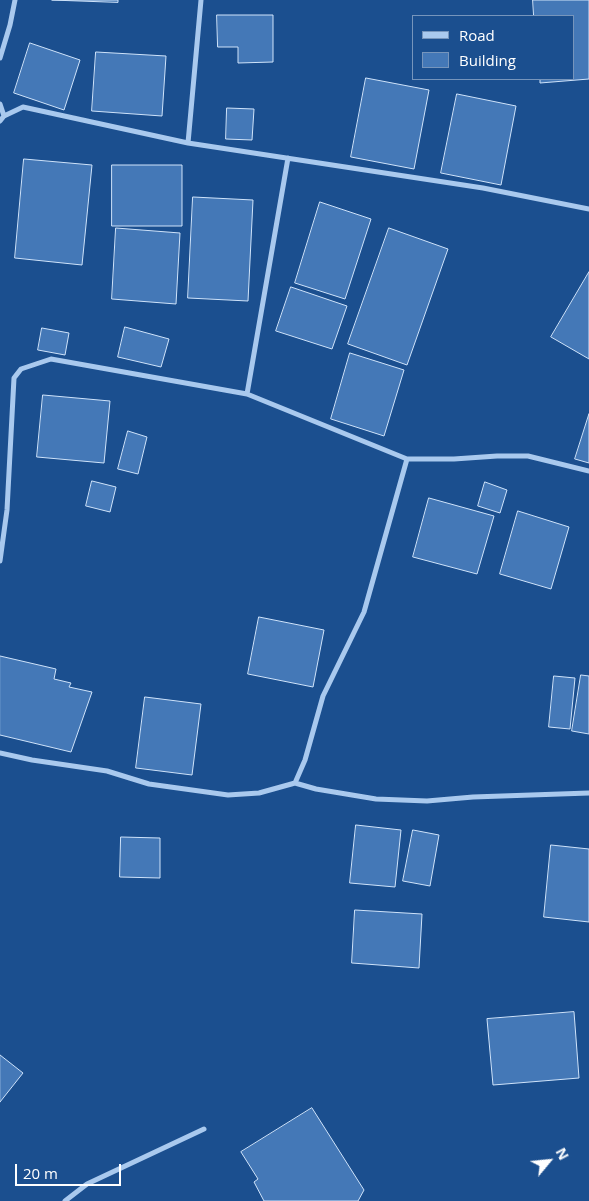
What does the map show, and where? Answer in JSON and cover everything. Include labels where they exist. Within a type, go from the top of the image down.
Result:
[{"type":"street","points":[[0,58],[15,0]]},
{"type":"street","points":[[188,143],[201,0]]},
{"type":"street","points":[[0,104],[2,118],[23,108],[188,143],[483,188],[589,208]]},
{"type":"street","points":[[247,394],[288,158]]},
{"type":"street","points":[[0,561],[7,510],[14,378],[21,368],[51,359],[247,394],[407,459],[528,456],[589,471]]},
{"type":"street","points":[[295,783],[305,760],[323,696],[364,612],[407,459]]},
{"type":"street","points":[[0,753],[32,760],[107,771],[149,784],[228,795],[259,794],[295,783],[316,789],[376,799],[427,801],[473,797],[589,793]]},
{"type":"street","points":[[65,1201],[87,1184],[204,1129]]},
{"type":"building","points":[[52,0],[118,0],[118,2]]},
{"type":"building","points":[[533,0],[589,0],[589,79],[540,83],[540,80],[574,80],[574,15],[534,15]]},
{"type":"building","points":[[217,15],[273,15],[273,62],[238,63],[238,47],[218,47]]},
{"type":"building","points":[[30,43],[80,60],[64,110],[14,93]]},
{"type":"building","points":[[96,52],[166,56],[162,116],[92,111]]},
{"type":"building","points":[[366,78],[429,90],[414,169],[351,157]]},
{"type":"building","points":[[457,94],[516,106],[501,185],[441,173]]},
{"type":"building","points":[[227,108],[254,109],[252,140],[226,139]]},
{"type":"building","points":[[24,159],[92,165],[82,265],[15,258]]},
{"type":"building","points":[[112,165],[182,165],[182,226],[112,226]]},
{"type":"building","points":[[193,197],[253,200],[248,301],[188,298]]},
{"type":"building","points":[[320,202],[371,219],[345,299],[295,283]]},
{"type":"building","points":[[116,228],[180,233],[176,304],[112,299]]},
{"type":"building","points":[[389,228],[448,249],[407,365],[348,344]]},
{"type":"building","points":[[589,272],[589,359],[551,337]]},
{"type":"building","points":[[291,287],[347,306],[332,349],[276,331]]},
{"type":"building","points":[[125,327],[169,339],[161,367],[118,357]]},
{"type":"building","points":[[42,328],[69,333],[65,355],[38,350]]},
{"type":"building","points":[[350,353],[404,370],[384,436],[331,419]]},
{"type":"building","points":[[43,395],[110,401],[104,463],[37,457]]},
{"type":"building","points":[[589,414],[589,463],[575,459]]},
{"type":"building","points":[[128,431],[147,437],[138,474],[118,469]]},
{"type":"building","points":[[92,481],[116,487],[110,512],[86,506]]},
{"type":"building","points":[[485,482],[507,490],[500,513],[478,506]]},
{"type":"building","points":[[429,498],[494,516],[477,574],[413,557]]},
{"type":"building","points":[[518,511],[569,527],[551,589],[500,574]]},
{"type":"building","points":[[259,617],[324,630],[313,687],[248,674]]},
{"type":"building","points":[[0,656],[56,669],[54,679],[71,683],[69,687],[92,692],[71,752],[0,735]]},
{"type":"building","points":[[581,675],[589,676],[589,734],[572,731]]},
{"type":"building","points":[[554,676],[575,678],[570,729],[549,727]]},
{"type":"building","points":[[145,697],[201,704],[192,775],[136,768]]},
{"type":"building","points":[[356,825],[401,830],[395,887],[350,883]]},
{"type":"building","points":[[413,830],[439,835],[430,886],[403,881]]},
{"type":"building","points":[[121,837],[160,838],[160,878],[120,877]]},
{"type":"building","points":[[551,845],[589,849],[589,922],[544,917]]},
{"type":"building","points":[[355,910],[422,914],[419,968],[352,963]]},
{"type":"building","points":[[574,1012],[579,1078],[493,1085],[487,1019]]},
{"type":"building","points":[[0,1055],[23,1073],[0,1102]]},
{"type":"building","points":[[312,1108],[364,1190],[358,1201],[264,1201],[254,1182],[258,1179],[241,1152]]}]
